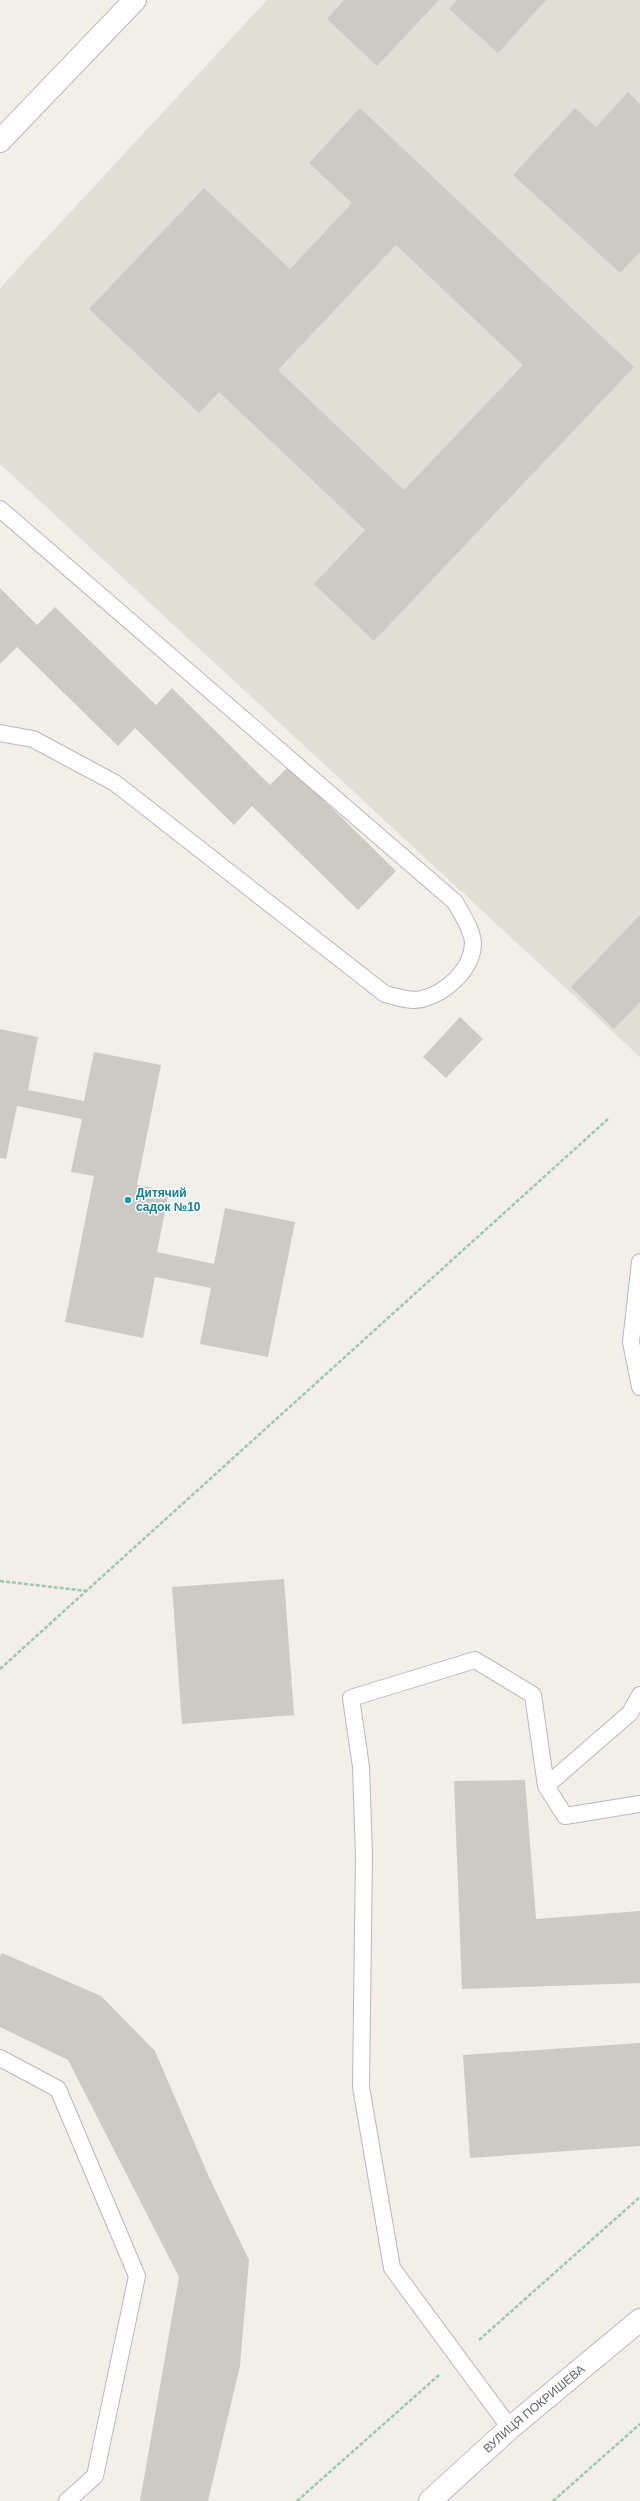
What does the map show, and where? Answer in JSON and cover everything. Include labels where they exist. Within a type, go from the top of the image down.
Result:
[{"type":"street","points":[[0,141],[134,0]]},
{"type":"street","name":"ВУЛИЦЯ ПОКРИШЕВА","points":[[430,2501],[510,2428],[640,2320]]},
{"type":"lane","points":[[0,509],[455,902],[466,922],[473,943],[468,964],[439,993],[420,999],[402,999],[386,994],[115,783],[33,739],[0,733]]},
{"type":"lane","points":[[640,1262],[631,1342],[640,1387]]},
{"type":"lane","points":[[510,2428],[392,2268],[361,2087],[364,1949],[361,1768],[351,1698],[475,1660],[533,1695],[546,1786],[565,1816],[640,1804]]},
{"type":"lane","points":[[546,1786],[630,1713],[640,1696]]},
{"type":"lane","points":[[0,2058],[58,2089],[137,2276],[95,2476],[67,2501]]},
{"type":"path","points":[[0,1669],[608,1119]]},
{"type":"path","points":[[0,1581],[86,1591]]},
{"type":"path","points":[[553,2501],[640,2424]]},
{"type":"shaded area","points":[[267,0],[640,0],[640,1057],[0,464],[0,288]]},
{"type":"building","points":[[344,0],[439,0],[377,66],[327,19]]},
{"type":"building","points":[[457,0],[546,0],[498,53],[449,9]]},
{"type":"building","points":[[628,92],[640,104],[640,252],[620,273],[513,175],[575,108],[596,127]]},
{"type":"building","points":[[360,108],[634,367],[374,641],[314,584],[365,530],[219,392],[199,413],[89,309],[204,188],[290,269],[352,203],[309,163]],"holes":[[[396,245],[523,365],[404,490],[278,370]]]},
{"type":"building","points":[[0,588],[37,625],[55,607],[156,705],[172,688],[270,785],[289,766],[396,871],[358,910],[252,806],[234,825],[135,728],[118,746],[17,647],[0,664]]},
{"type":"building","points":[[640,915],[640,1002],[614,1029],[571,987]]},
{"type":"building","points":[[460,1017],[483,1039],[446,1078],[423,1057]]},
{"type":"building","name":"Дитячий садок №10","points":[[0,1029],[38,1037],[28,1090],[84,1101],[94,1052],[161,1065],[137,1185],[169,1191],[157,1252],[214,1264],[225,1208],[295,1222],[268,1357],[200,1344],[211,1288],[155,1277],[143,1338],[65,1322],[94,1176],[71,1172],[82,1119],[17,1106],[6,1159],[0,1158]]},
{"type":"building","points":[[284,1579],[294,1715],[182,1724],[172,1587]]},
{"type":"building","points":[[525,1780],[536,1919],[640,1911],[640,1983],[462,1989],[454,1781]]},
{"type":"building","points":[[2,1953],[101,1996],[155,2051],[209,2177],[249,2260],[240,2366],[208,2501],[140,2501],[179,2277],[68,2060],[0,2027],[0,1956]]},
{"type":"building","points":[[640,2043],[640,2146],[470,2158],[463,2055]]},
{"type":"place","name":"Дитячий садок №10","points":[[128,1200]]}]
